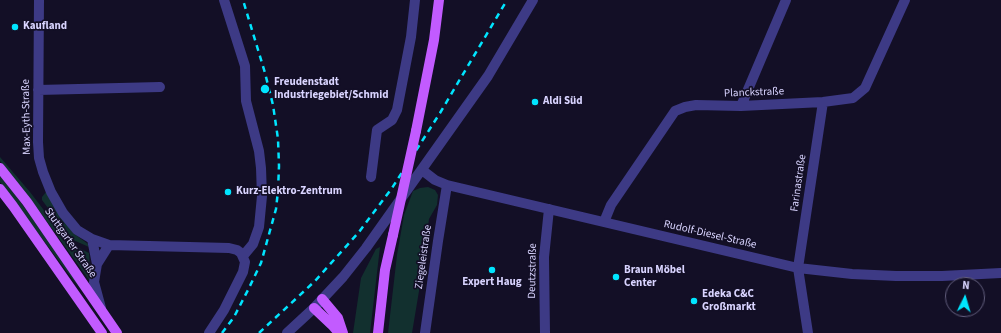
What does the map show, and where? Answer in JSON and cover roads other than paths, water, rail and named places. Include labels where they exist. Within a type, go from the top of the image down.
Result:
[{"type":"main road","points":[[378,333],[385,270],[416,131],[434,40],[439,0]]},
{"type":"main road","name":"Stuttgarter Straße","points":[[0,168],[27,202],[117,333]]},
{"type":"main road","points":[[0,190],[13,206],[102,333]]},
{"type":"main road","points":[[322,299],[338,318],[343,333]]},
{"type":"main road","points":[[314,308],[332,325],[338,333]]},
{"type":"street","name":"Max-Eyth-Straße","points":[[39,0],[39,158],[51,192],[63,214],[77,230],[92,239],[109,245],[229,248],[237,250],[243,256]]},
{"type":"street","points":[[209,333],[224,310],[241,277],[245,262],[243,256],[253,244],[259,226],[262,196],[259,151],[246,101],[245,66],[224,0]]},
{"type":"street","points":[[371,177],[376,130],[392,120],[397,110],[411,38],[415,0]]},
{"type":"street","points":[[287,333],[314,308],[343,277],[366,248],[488,76],[533,0]]},
{"type":"street","points":[[741,106],[786,0]]},
{"type":"street","name":"Planckstraße","points":[[604,222],[611,205],[675,111],[685,107],[696,106],[741,106],[823,102],[853,98],[865,88],[905,0]]},
{"type":"street","points":[[38,90],[160,88]]},
{"type":"street","name":"Farinastraße","points":[[798,268],[823,102]]},
{"type":"street","name":"Rudolf-Diesel-Straße","points":[[422,170],[435,180],[447,185],[798,268],[852,274],[896,276],[942,276],[1001,273]]},
{"type":"street","name":"Ziegeleistraße","points":[[425,333],[447,185]]},
{"type":"street","name":"Deutzstraße","points":[[545,333],[544,257],[549,209]]},
{"type":"street","points":[[92,239],[97,264],[94,282],[101,308]]},
{"type":"street","points":[[97,264],[109,245]]},
{"type":"street","points":[[798,268],[808,333]]},
{"type":"railway","points":[[222,333],[234,317],[261,263],[276,209],[278,191],[278,139],[273,105],[243,0]]},
{"type":"railway","points":[[259,333],[315,281],[359,232],[392,188],[440,113],[507,0]]},
{"type":"place","name":"Kaufland","points":[[15,27]]},
{"type":"place","name":"Freudenstadt Industriegebiet/Schmid","points":[[265,89]]},
{"type":"place","name":"Aldi Süd","points":[[535,102]]},
{"type":"place","name":"Kurz-Elektro-Zentrum","points":[[228,192]]},
{"type":"place","name":"Expert Haug","points":[[492,270]]},
{"type":"place","name":"Braun Möbel Center","points":[[616,277]]},
{"type":"place","name":"Edeka C&C Großmarkt","points":[[694,301]]}]
